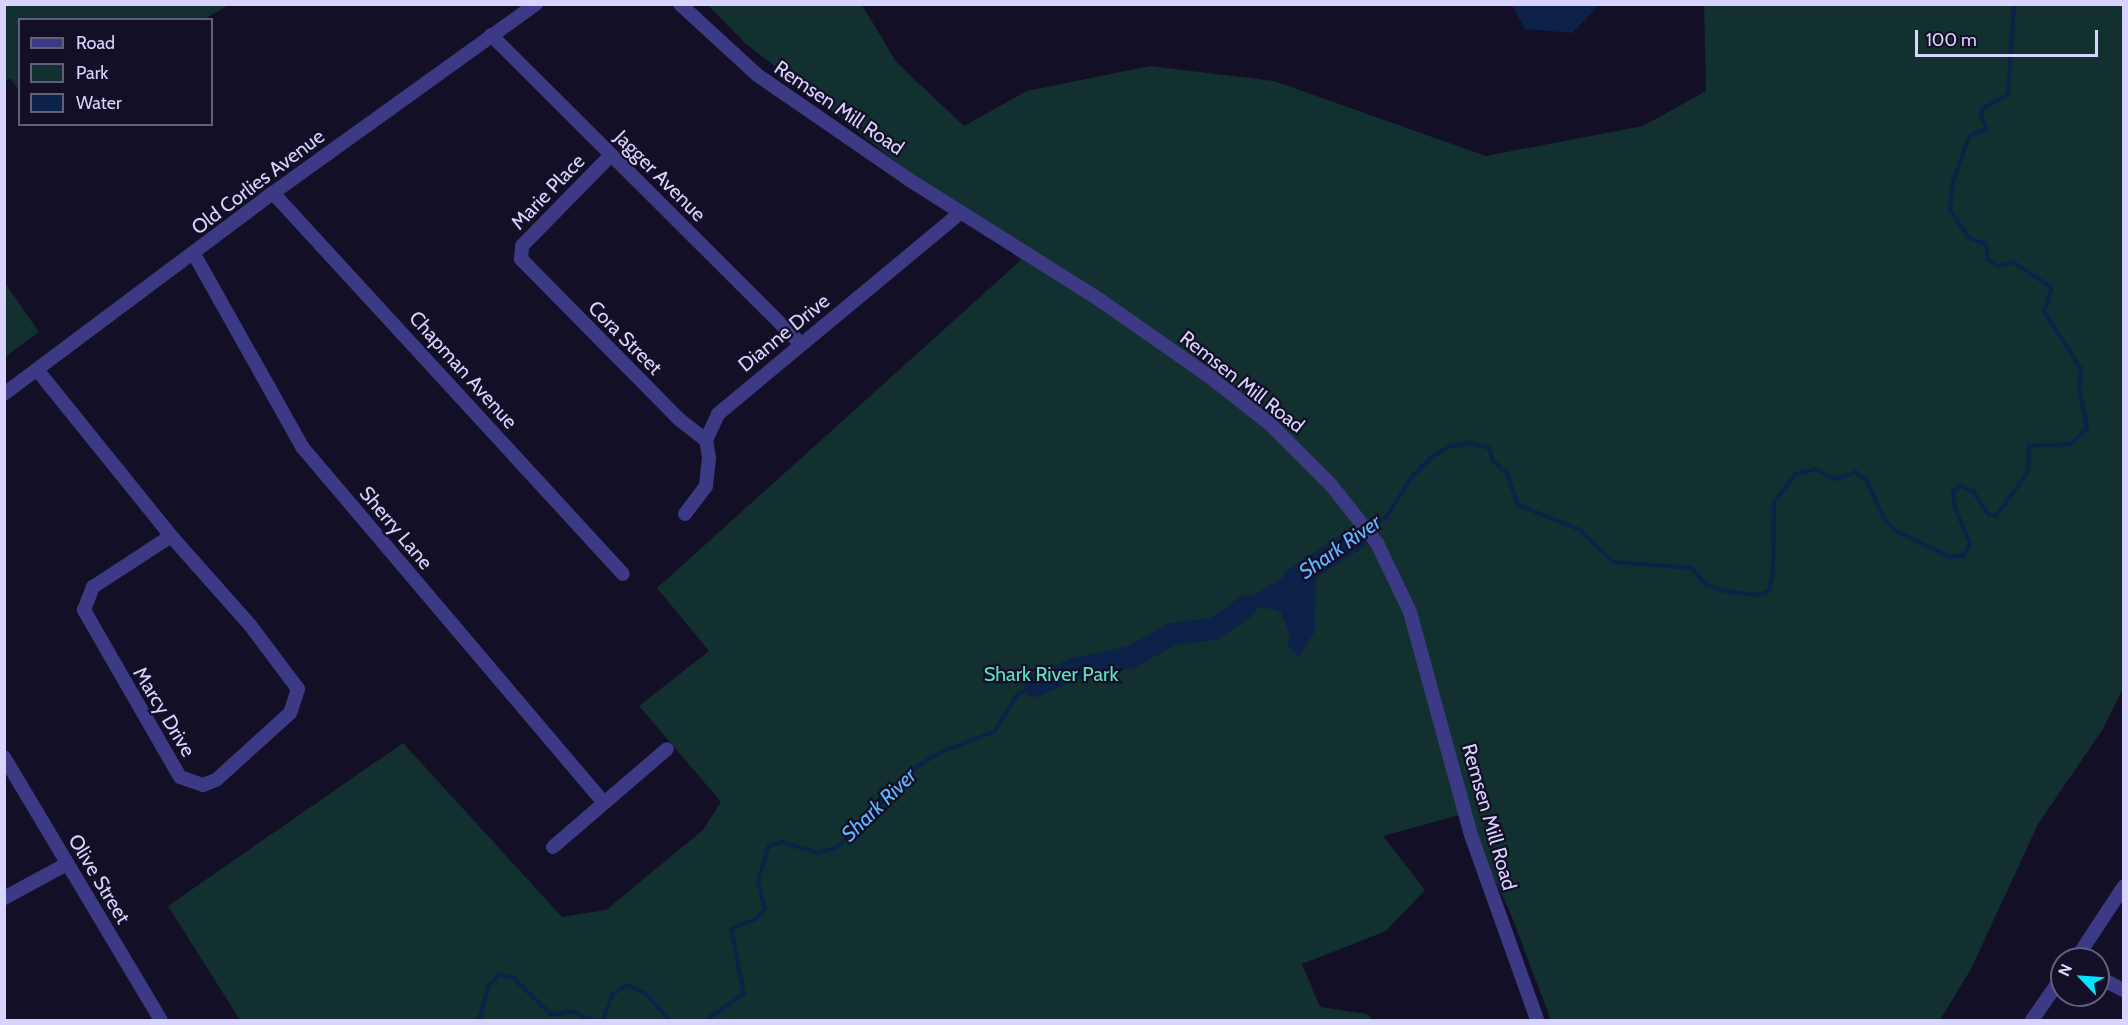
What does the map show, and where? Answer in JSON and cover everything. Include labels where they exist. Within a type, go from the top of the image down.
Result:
[{"type":"street","name":"Old Corlies Avenue","points":[[4,394],[38,371],[273,193],[536,4]]},
{"type":"street","name":"Remsen Mill Road","points":[[680,4],[756,74],[961,212],[1100,300],[1245,404],[1301,454],[1362,523],[1377,543],[1416,630],[1472,838],[1537,1020]]},
{"type":"street","name":"Jagger Avenue","points":[[491,35],[801,344]]},
{"type":"street","name":"Marie Place","points":[[521,259],[522,246],[611,155]]},
{"type":"street","name":"Chapman Avenue","points":[[273,193],[623,574]]},
{"type":"street","name":"Dianne Drive","points":[[706,440],[718,414],[961,212]]},
{"type":"street","name":"Sherry Lane","points":[[194,254],[303,448],[604,803]]},
{"type":"street","name":"Cora Street","points":[[521,259],[680,420],[706,440]]},
{"type":"street","name":"Marcy Drive","points":[[38,371],[171,536],[250,625],[298,689],[290,713],[216,780],[204,785],[180,777],[84,610],[93,587],[171,536]]},
{"type":"street","points":[[685,514],[700,497],[709,475],[706,440]]},
{"type":"street","points":[[553,847],[667,749]]},
{"type":"street","name":"Olive Street","points":[[4,757],[160,1020]]},
{"type":"street","points":[[4,898],[67,864]]},
{"type":"street","points":[[2084,947],[2124,886]]},
{"type":"street","points":[[2110,983],[2124,990]]},
{"type":"street","points":[[2032,1020],[2050,994]]},
{"type":"green space","points":[[5,4],[229,4],[206,18],[18,18],[18,89],[10,78],[5,82]]},
{"type":"green space","name":"Shark River Park","points":[[708,5],[862,5],[897,63],[964,126],[1027,91],[1150,66],[1274,81],[1486,156],[1643,126],[1706,91],[1704,5],[2123,5],[2123,688],[2103,729],[2038,824],[1971,969],[1940,1020],[1551,1020],[1510,912],[1463,814],[1383,836],[1425,890],[1386,931],[1302,964],[1320,1007],[1367,1014],[1373,1020],[240,1020],[168,906],[403,743],[562,917],[606,910],[703,830],[721,802],[639,706],[709,651],[657,588],[1021,260],[745,43]]},
{"type":"green space","points":[[5,283],[39,332],[4,357]]},
{"type":"water","points":[[1512,5],[1599,5],[1572,33],[1525,29]]},
{"type":"water","points":[[1316,558],[1323,562],[1316,573],[1315,631],[1299,657],[1287,646],[1290,635],[1281,612],[1256,607],[1223,625],[1220,615]]},
{"type":"waterway","name":"Shark River","points":[[1371,529],[1387,516],[1411,478],[1433,456],[1450,446],[1469,443],[1489,448],[1493,461],[1507,473],[1518,505],[1578,529],[1614,562],[1692,568],[1705,584],[1724,591],[1757,595],[1769,591],[1773,571],[1774,502],[1796,474],[1815,469],[1835,479],[1856,472],[1867,481],[1882,515],[1894,530],[1950,557],[1964,555],[1970,543],[1955,508],[1953,491],[1960,486],[1973,491],[1988,514],[1996,516],[2028,472],[2029,446],[2071,444],[2087,428],[2079,388],[2081,369],[2044,311],[2052,288],[2013,262],[1999,266],[1988,260],[1986,244],[1969,238],[1950,210],[1953,182],[1967,142],[1971,135],[1987,129],[1981,115],[1982,109],[2008,94],[2014,4]]},
{"type":"waterway","name":"Shark River","points":[[1294,579],[1363,534]]},
{"type":"waterway","name":"Shark River","points":[[1035,686],[1074,669],[1131,657],[1173,634],[1214,629],[1246,607]]},
{"type":"waterway","name":"Shark River","points":[[706,1020],[744,994],[731,929],[756,919],[765,909],[758,881],[769,846],[782,842],[818,853],[836,848],[915,768],[939,753],[995,731],[1017,695],[1069,668],[1112,660],[1148,646],[1223,625]]},
{"type":"waterway","name":"Shark River","points":[[479,1020],[489,986],[499,974],[513,978],[552,1015],[572,1011],[592,1020]]},
{"type":"waterway","name":"Shark River","points":[[603,1020],[612,995],[626,985],[645,993],[669,1020]]}]
